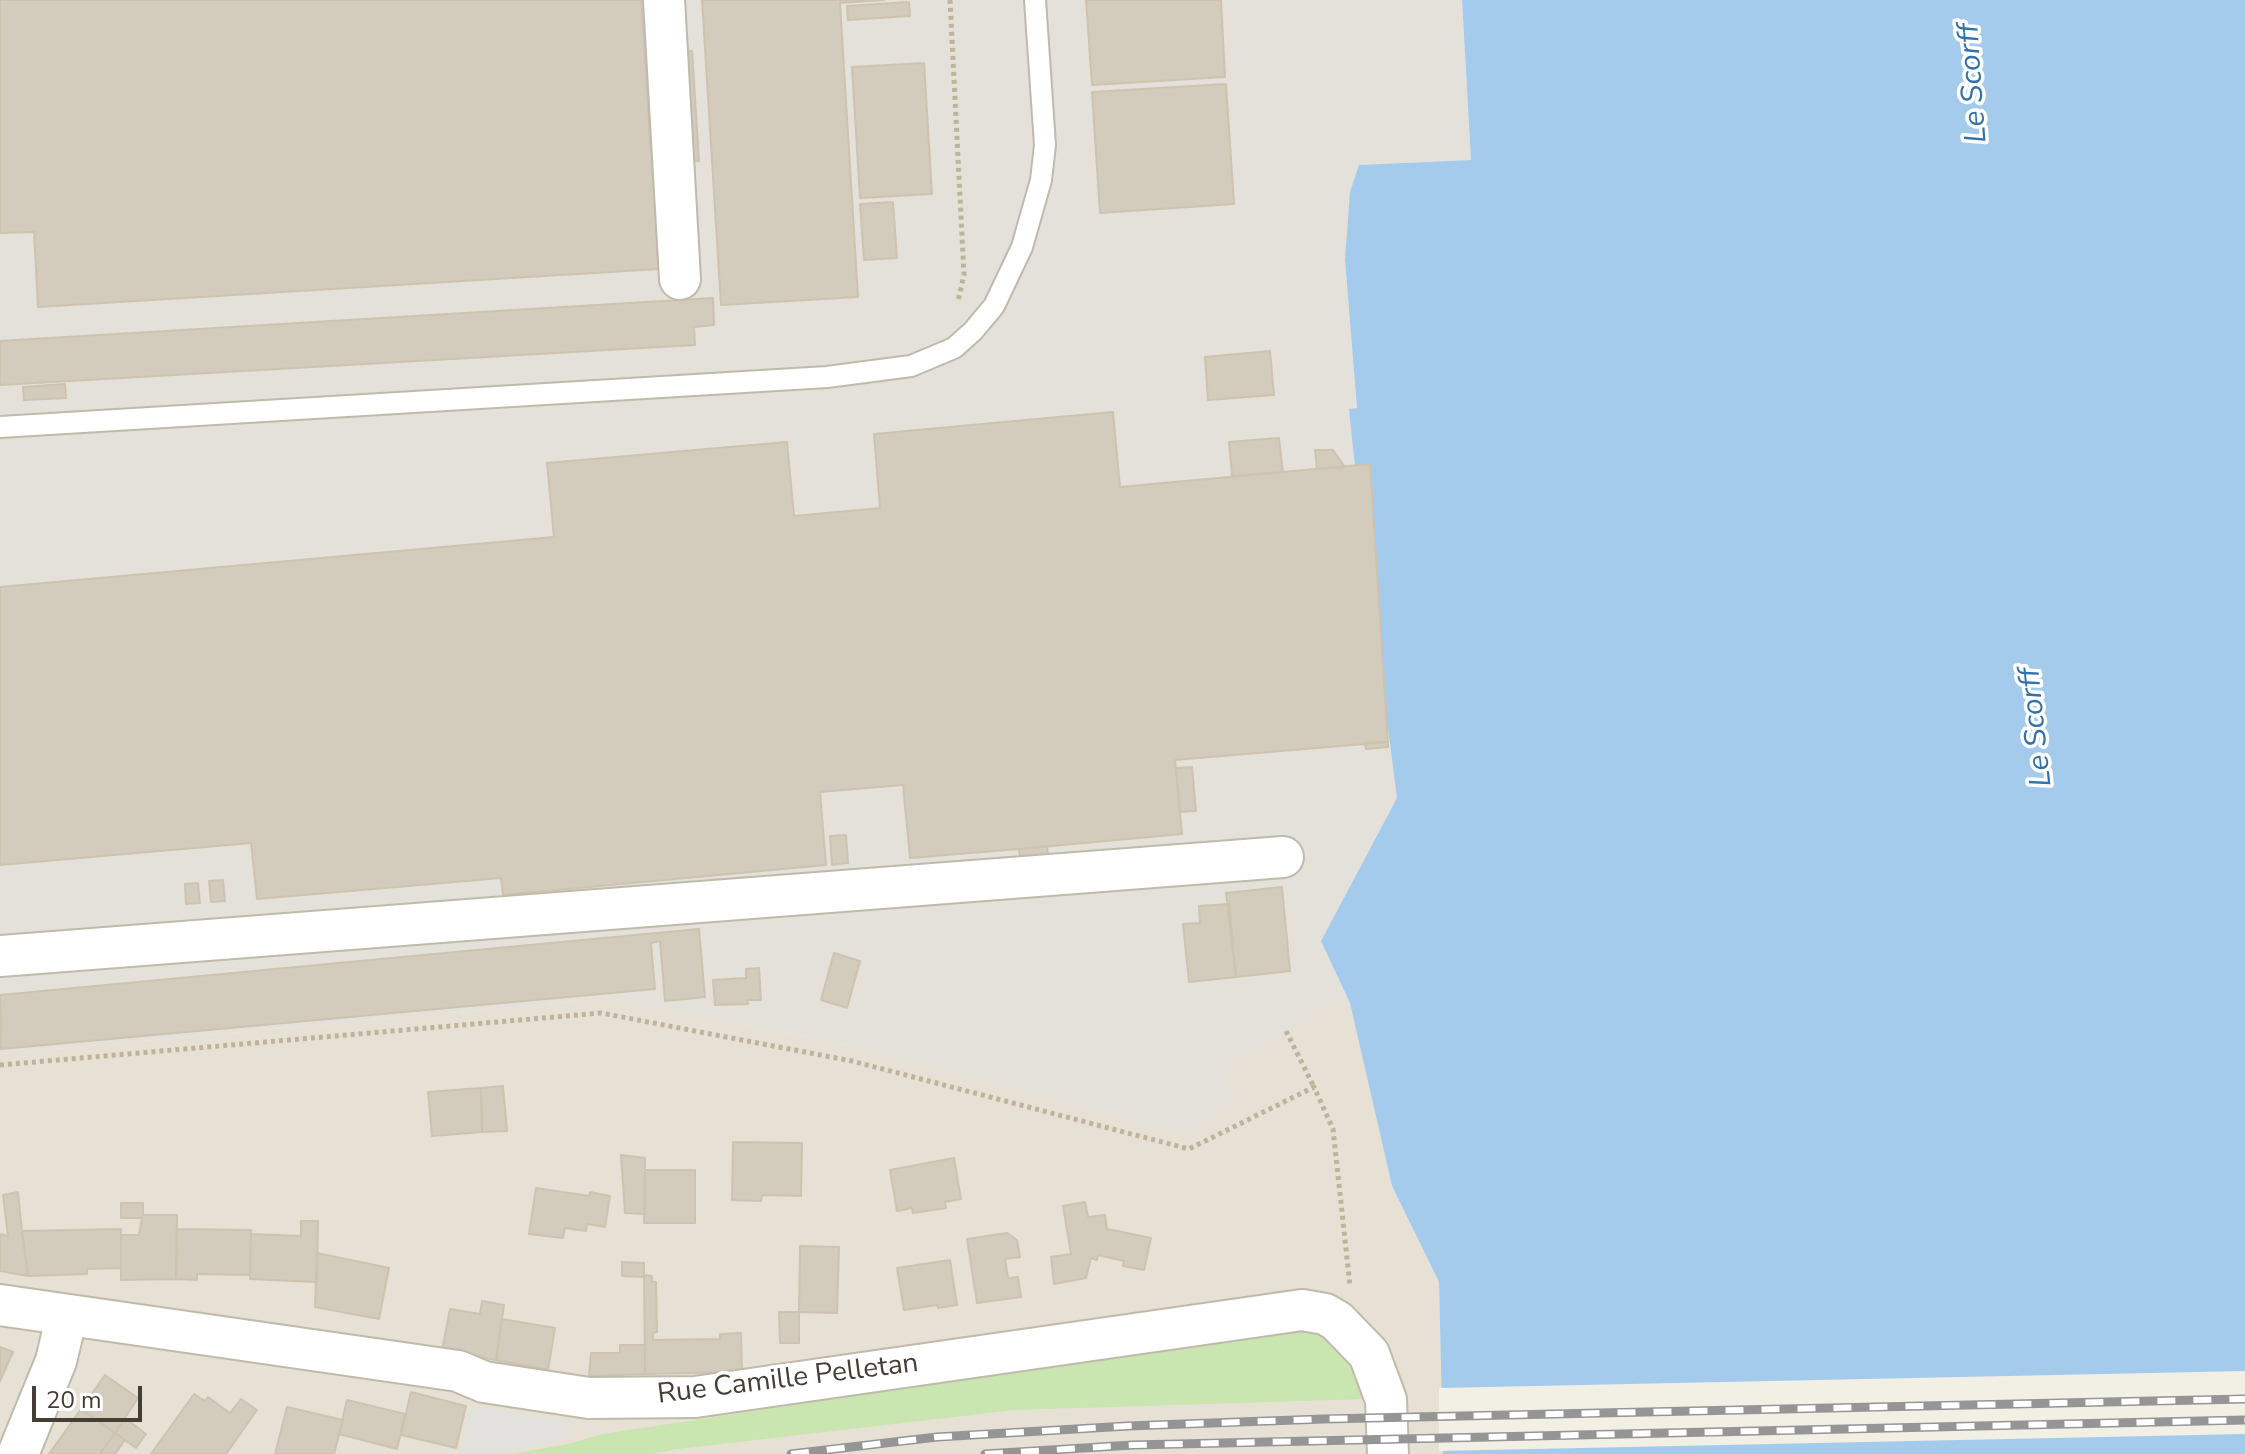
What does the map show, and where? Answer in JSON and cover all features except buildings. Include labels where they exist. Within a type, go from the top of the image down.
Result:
[{"type":"street","points":[[664,0],[680,279]]},
{"type":"street","points":[[0,956],[1283,857]]},
{"type":"street","name":"Rue Camille Pelletan","points":[[0,1305],[458,1371],[484,1382],[589,1398],[695,1397],[1302,1310],[1325,1314],[1342,1309]]},
{"type":"street","points":[[1342,1309],[1369,1354],[1386,1400],[1388,1454]]},
{"type":"street","points":[[18,1454],[56,1361],[67,1315]]},
{"type":"lane","points":[[0,427],[827,377],[911,366],[954,348],[973,331],[994,306],[1022,247],[1041,180],[1045,145],[1035,0]]},
{"type":"path","points":[[950,0],[964,275],[956,307]]},
{"type":"path","points":[[0,1065],[601,1013],[852,1061],[1189,1149],[1314,1087]]},
{"type":"path","points":[[1286,1031],[1333,1129],[1350,1288],[1342,1309]]},
{"type":"shaded area","points":[[0,0],[1462,0],[1471,160],[1359,165],[1345,260],[1357,409],[1350,409],[1370,464],[1385,705],[1397,798],[1321,941],[1350,1003],[1343,997],[1223,1070],[1236,1101],[1188,1134],[854,1046],[610,998],[0,1054]]},
{"type":"shaded area","points":[[1343,996],[1350,1003],[1392,1186],[1439,1282],[1443,1454],[0,1454],[0,1054],[610,998],[854,1046],[1222,1070]]},
{"type":"shaded area","points":[[471,1405],[569,1422],[566,1438],[488,1454],[460,1454]]},
{"type":"green space","points":[[1293,1329],[1323,1336],[1359,1368],[1366,1399],[1014,1410],[654,1454],[511,1454],[564,1445],[603,1434]]},
{"type":"water","name":"Le Scorff","points":[[1462,0],[2245,0],[2245,1454],[1443,1454],[1439,1282],[1392,1186],[1350,1003],[1321,941],[1397,798],[1385,705],[1370,465],[1355,466],[1349,409],[1357,408],[1345,260],[1350,192],[1359,165],[1471,160]]},
{"type":"pier","points":[[2245,1371],[2245,1434],[1439,1451],[1439,1388]]},
{"type":"railway","points":[[791,1454],[937,1437],[1128,1426],[2245,1399]]},
{"type":"railway","points":[[985,1454],[1133,1445],[2245,1420]]}]
